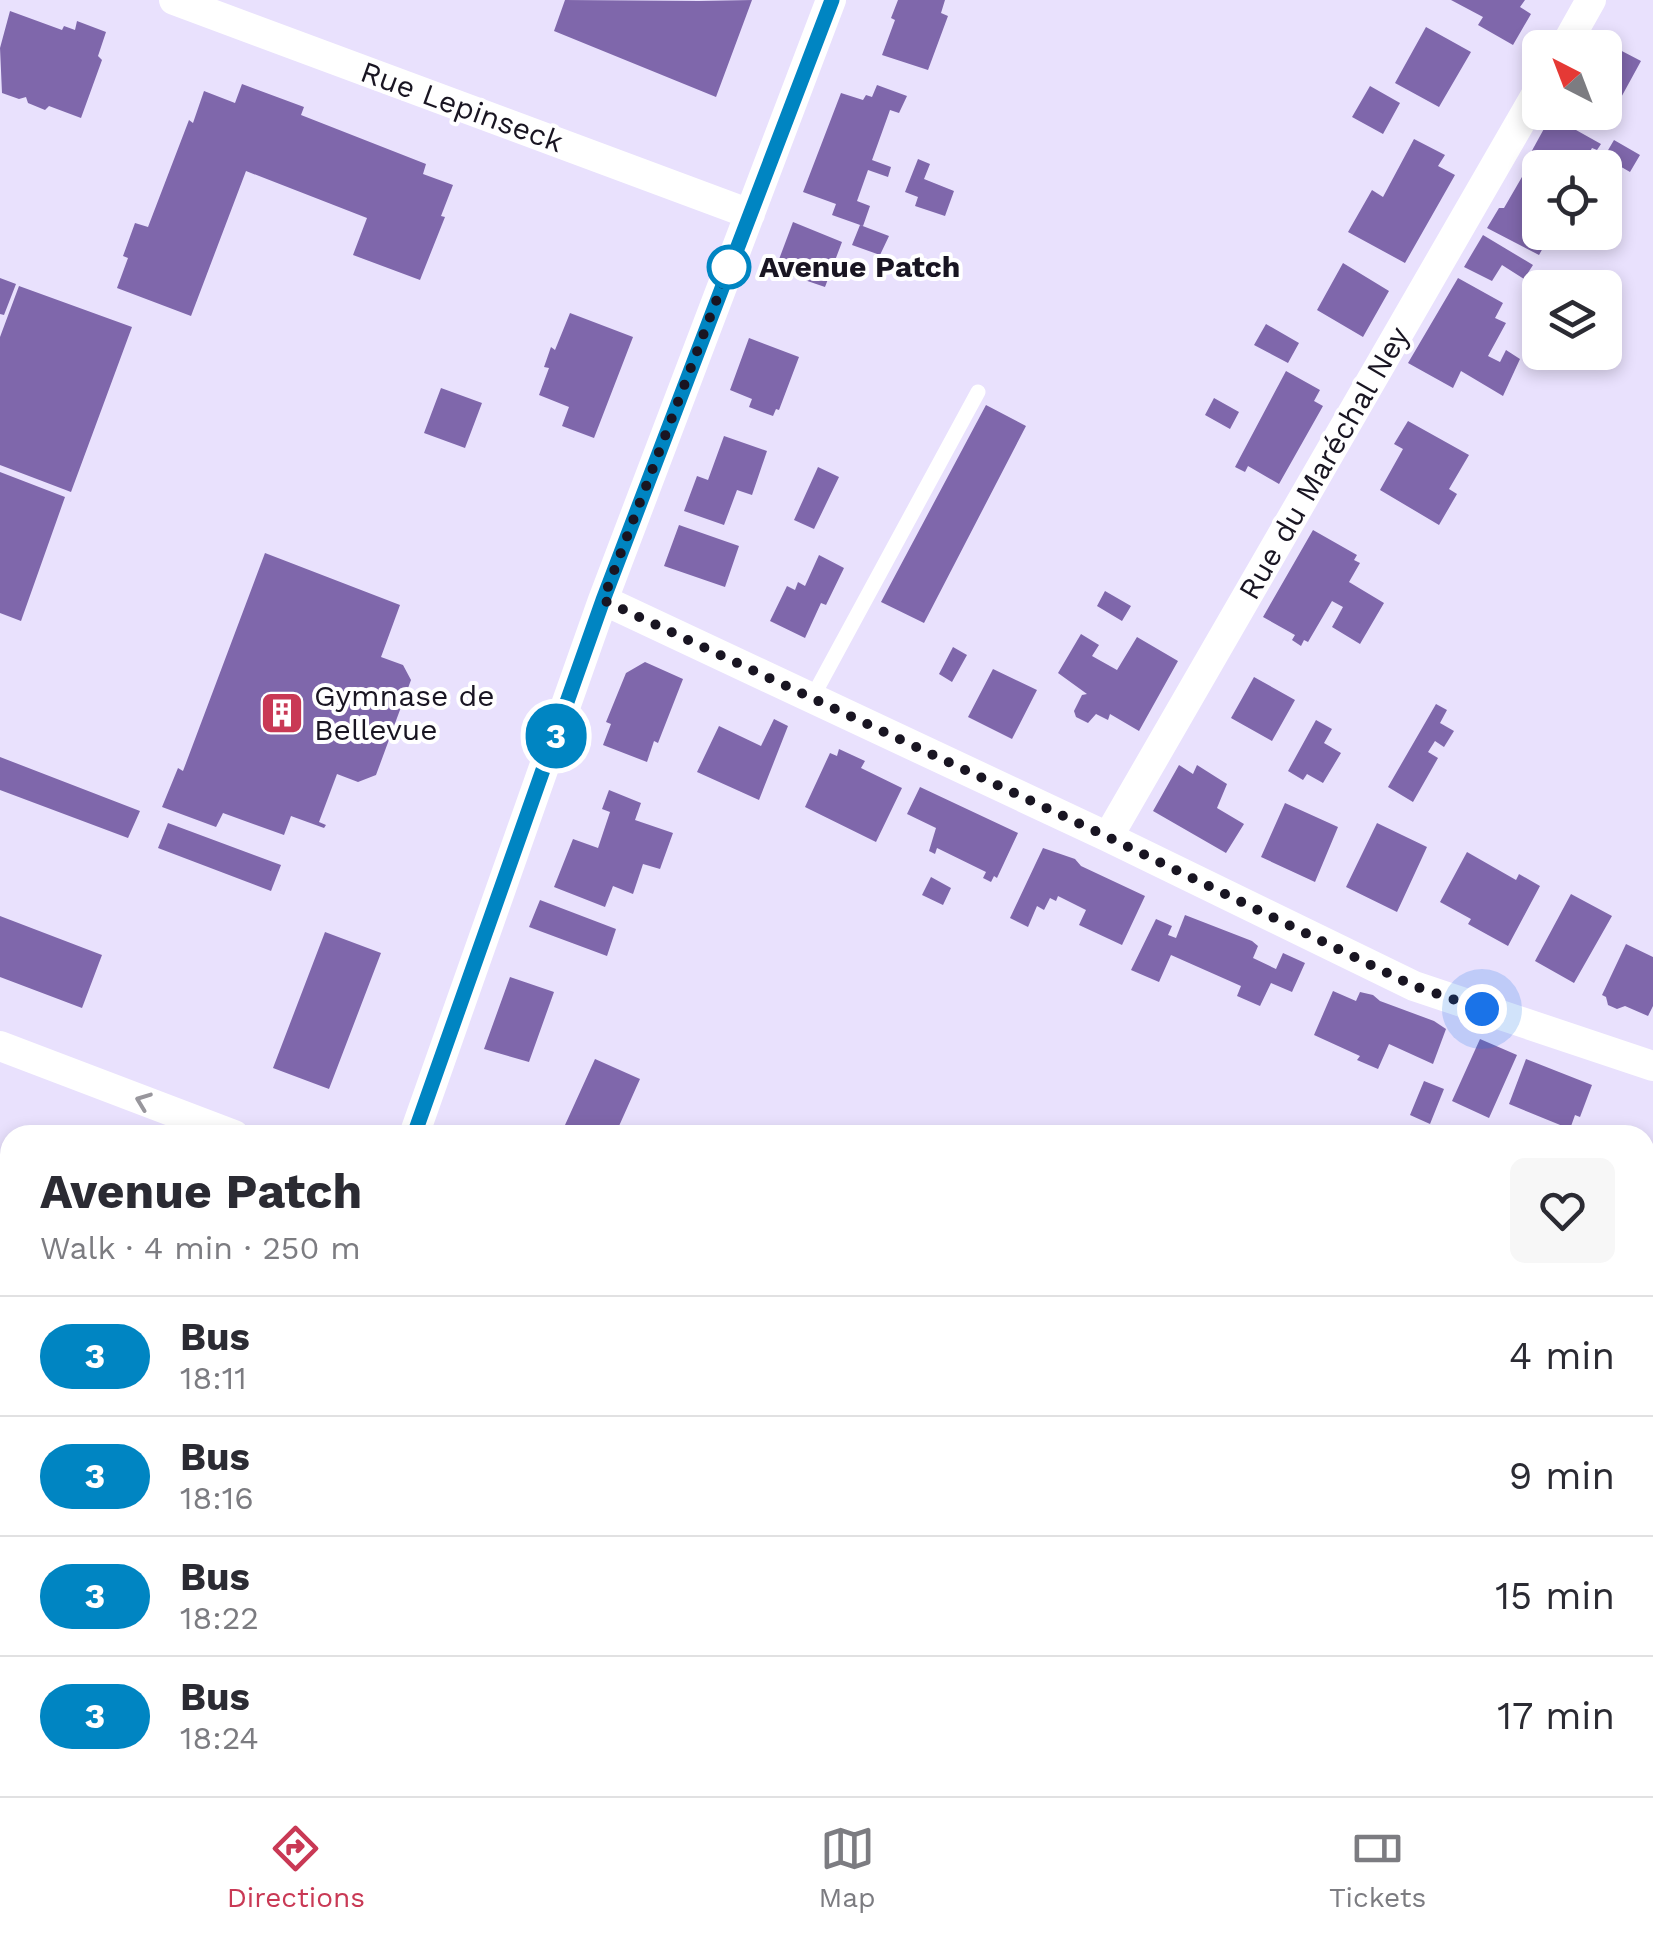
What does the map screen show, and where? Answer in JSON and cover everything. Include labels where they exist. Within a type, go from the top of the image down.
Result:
[{"type":"street","name":"Rue Lepinseck","points":[[174,0],[750,214]]},
{"type":"street","points":[[418,1125],[603,600],[832,0]]},
{"type":"street","points":[[1574,30],[1591,0]]},
{"type":"street","name":"Rue du Maréchal Ney","points":[[1108,837],[1522,119]]},
{"type":"street","points":[[603,600],[1108,837],[1414,986],[1653,1066]]},
{"type":"street","points":[[0,1046],[208,1125]]},
{"type":"lane","points":[[812,698],[978,392]]},
{"type":"building","points":[[565,0],[752,0],[716,97],[554,31]]},
{"type":"building","points":[[898,0],[945,0],[941,13],[948,16],[928,70],[882,55]]},
{"type":"building","points":[[1451,0],[1525,0],[1520,7],[1531,14],[1513,45],[1478,25],[1483,17]]},
{"type":"building","points":[[10,11],[62,30],[64,26],[75,30],[77,21],[106,32],[98,56],[102,60],[81,118],[49,106],[45,110],[28,103],[26,97],[19,99],[2,93],[0,48]]},
{"type":"building","points":[[1426,27],[1471,52],[1439,107],[1395,83]]},
{"type":"building","points":[[1622,51],[1641,61],[1622,96]]},
{"type":"building","points":[[242,84],[304,107],[301,115],[426,164],[423,174],[453,185],[420,280],[353,255],[367,218],[246,171],[191,316],[117,288],[135,223],[148,227],[204,91],[235,103]]},
{"type":"building","points":[[877,85],[907,96],[899,113],[890,110],[872,160],[891,167],[888,177],[868,170],[857,201],[870,206],[863,226],[832,215],[836,204],[803,192],[841,93],[863,100],[866,95],[872,97]]},
{"type":"building","points":[[1370,86],[1400,103],[1383,134],[1352,117]]},
{"type":"building","points":[[1543,130],[1576,130],[1601,144],[1597,150],[1532,150]]},
{"type":"building","points":[[1414,139],[1445,155],[1438,166],[1455,175],[1405,263],[1348,232],[1372,190],[1383,197]]},
{"type":"building","points":[[1614,140],[1640,155],[1630,172],[1622,167],[1622,150],[1608,150]]},
{"type":"building","points":[[918,159],[930,164],[924,179],[954,191],[945,216],[915,206],[918,197],[905,192]]},
{"type":"building","points":[[1522,177],[1522,246],[1487,228],[1499,208],[1504,208]]},
{"type":"building","points":[[793,222],[842,242],[825,287],[775,270]]},
{"type":"building","points":[[860,225],[889,236],[880,255],[852,245]]},
{"type":"building","points":[[1483,235],[1533,265],[1530,270],[1522,270],[1522,278],[1502,265],[1492,281],[1464,267]]},
{"type":"building","points":[[1343,263],[1389,291],[1363,337],[1317,310]]},
{"type":"building","points":[[0,278],[16,284],[4,315],[0,314]]},
{"type":"building","points":[[1458,278],[1503,303],[1495,318],[1506,323],[1488,356],[1500,362],[1506,350],[1520,359],[1503,396],[1461,371],[1453,388],[1408,363]]},
{"type":"building","points":[[19,286],[132,327],[71,492],[0,465],[0,337]]},
{"type":"building","points":[[570,313],[633,337],[594,438],[562,426],[569,407],[539,395],[549,368],[544,367],[551,347],[555,350]]},
{"type":"building","points":[[1266,324],[1299,343],[1288,363],[1254,345]]},
{"type":"building","points":[[749,338],[799,357],[779,410],[773,416],[749,407],[752,399],[730,390]]},
{"type":"building","points":[[1286,371],[1320,390],[1314,401],[1323,406],[1279,484],[1248,466],[1245,472],[1235,467]]},
{"type":"building","points":[[441,388],[482,403],[465,448],[424,433]]},
{"type":"building","points":[[1214,398],[1239,412],[1230,429],[1205,415]]},
{"type":"building","points":[[986,405],[1026,426],[924,623],[881,602]]},
{"type":"building","points":[[1408,421],[1469,455],[1449,489],[1457,494],[1439,525],[1380,490],[1403,449],[1394,444]]},
{"type":"building","points":[[724,436],[767,451],[752,495],[737,490],[724,525],[684,511],[697,476],[708,480]]},
{"type":"building","points":[[818,467],[839,477],[814,529],[794,520]]},
{"type":"building","points":[[0,472],[65,497],[21,621],[0,613]]},
{"type":"building","points":[[679,525],[739,546],[725,587],[664,566]]},
{"type":"building","points":[[1313,530],[1357,555],[1354,560],[1360,563],[1349,582],[1384,603],[1360,644],[1332,627],[1343,607],[1332,601],[1308,642],[1304,640],[1301,646],[1292,640],[1295,635],[1263,617]]},
{"type":"building","name":"Gymnase de Bellevue","points":[[265,553],[400,605],[381,657],[403,665],[411,680],[376,775],[358,782],[337,774],[319,822],[326,825],[324,828],[291,816],[284,835],[223,813],[216,827],[162,807],[178,768],[183,771]]},
{"type":"building","points":[[819,555],[844,568],[826,605],[821,603],[805,638],[770,621],[787,586],[795,590],[798,582],[805,586]]},
{"type":"building","points":[[1105,591],[1131,606],[1122,621],[1097,606]]},
{"type":"building","points":[[1081,634],[1099,645],[1092,656],[1117,670],[1137,637],[1178,661],[1139,731],[1110,714],[1108,720],[1096,714],[1088,723],[1076,717],[1074,711],[1082,695],[1087,694],[1058,673]]},
{"type":"building","points":[[953,647],[967,655],[952,682],[939,674]]},
{"type":"building","points":[[645,662],[683,679],[647,762],[603,745],[611,724],[606,722],[626,673]]},
{"type":"building","points":[[993,669],[1037,690],[1012,739],[968,717]]},
{"type":"building","points":[[1254,677],[1295,700],[1272,741],[1231,718]]},
{"type":"building","points":[[1436,704],[1447,710],[1440,723],[1454,731],[1444,747],[1435,741],[1428,752],[1438,758],[1413,802],[1388,787]]},
{"type":"building","points":[[774,719],[788,726],[759,800],[697,772],[719,726],[761,746]]},
{"type":"building","points":[[1316,720],[1332,729],[1324,743],[1341,753],[1323,783],[1307,774],[1303,780],[1288,771]]},
{"type":"building","points":[[839,749],[865,761],[861,768],[902,788],[876,842],[805,807],[830,753],[837,756]]},
{"type":"building","points":[[0,757],[140,811],[128,838],[0,790]]},
{"type":"building","points":[[1179,765],[1193,774],[1197,765],[1227,784],[1217,808],[1244,824],[1226,853],[1153,811]]},
{"type":"building","points":[[920,787],[1018,833],[997,878],[994,876],[991,882],[983,878],[986,872],[937,848],[935,854],[929,851],[936,828],[907,814]]},
{"type":"building","points":[[609,790],[641,803],[635,820],[673,833],[660,869],[643,864],[633,894],[613,886],[605,907],[554,887],[573,839],[598,848],[610,812],[602,809]]},
{"type":"building","points":[[1285,803],[1338,827],[1315,882],[1261,857]]},
{"type":"building","points":[[168,823],[281,865],[271,891],[158,848]]},
{"type":"building","points":[[1377,823],[1427,847],[1397,912],[1346,887]]},
{"type":"building","points":[[1043,848],[1075,859],[1081,866],[1145,896],[1122,945],[1079,925],[1086,910],[1058,896],[1056,901],[1050,898],[1044,910],[1037,906],[1028,927],[1010,918]]},
{"type":"building","points":[[1467,852],[1516,880],[1519,874],[1540,886],[1508,946],[1468,924],[1471,919],[1440,902]]},
{"type":"building","points":[[931,877],[951,888],[943,905],[922,895]]},
{"type":"building","points":[[1571,894],[1612,916],[1574,983],[1535,961]]},
{"type":"building","points":[[540,900],[616,929],[607,956],[529,927]]},
{"type":"building","points":[[1185,915],[1252,941],[1258,946],[1253,958],[1276,969],[1283,953],[1305,963],[1292,992],[1271,983],[1260,1006],[1237,996],[1241,986],[1171,955],[1159,982],[1131,970],[1156,919],[1172,926],[1168,935],[1176,938]]},
{"type":"building","points":[[0,916],[102,955],[82,1008],[0,977]]},
{"type":"building","points":[[325,932],[381,953],[329,1089],[273,1068]]},
{"type":"building","points":[[1626,944],[1653,957],[1653,1006],[1648,1016],[1625,1006],[1617,1009],[1608,1005],[1602,995]]},
{"type":"building","points":[[510,977],[554,992],[529,1062],[484,1049]]},
{"type":"building","points":[[1333,991],[1356,1001],[1360,992],[1373,995],[1446,1029],[1433,1064],[1389,1044],[1378,1069],[1357,1060],[1360,1056],[1314,1035]]},
{"type":"building","points":[[1480,1039],[1517,1055],[1489,1118],[1452,1101]]},
{"type":"building","points":[[595,1059],[640,1079],[619,1125],[565,1125]]},
{"type":"building","points":[[1526,1059],[1592,1085],[1580,1117],[1575,1115],[1571,1125],[1560,1125],[1509,1104]]},
{"type":"building","points":[[1424,1081],[1444,1089],[1430,1124],[1410,1115]]},
{"type":"bus line","name":"3","points":[[418,1125],[603,600],[832,0]]},
{"type":"place","name":"Avenue Patch","points":[[729,267]]},
{"type":"place","name":"Gymnase de Bellevue","points":[[282,713]]},
{"type":"route","points":[[729,267],[603,600],[1108,837],[1414,986],[1482,1009]]}]
